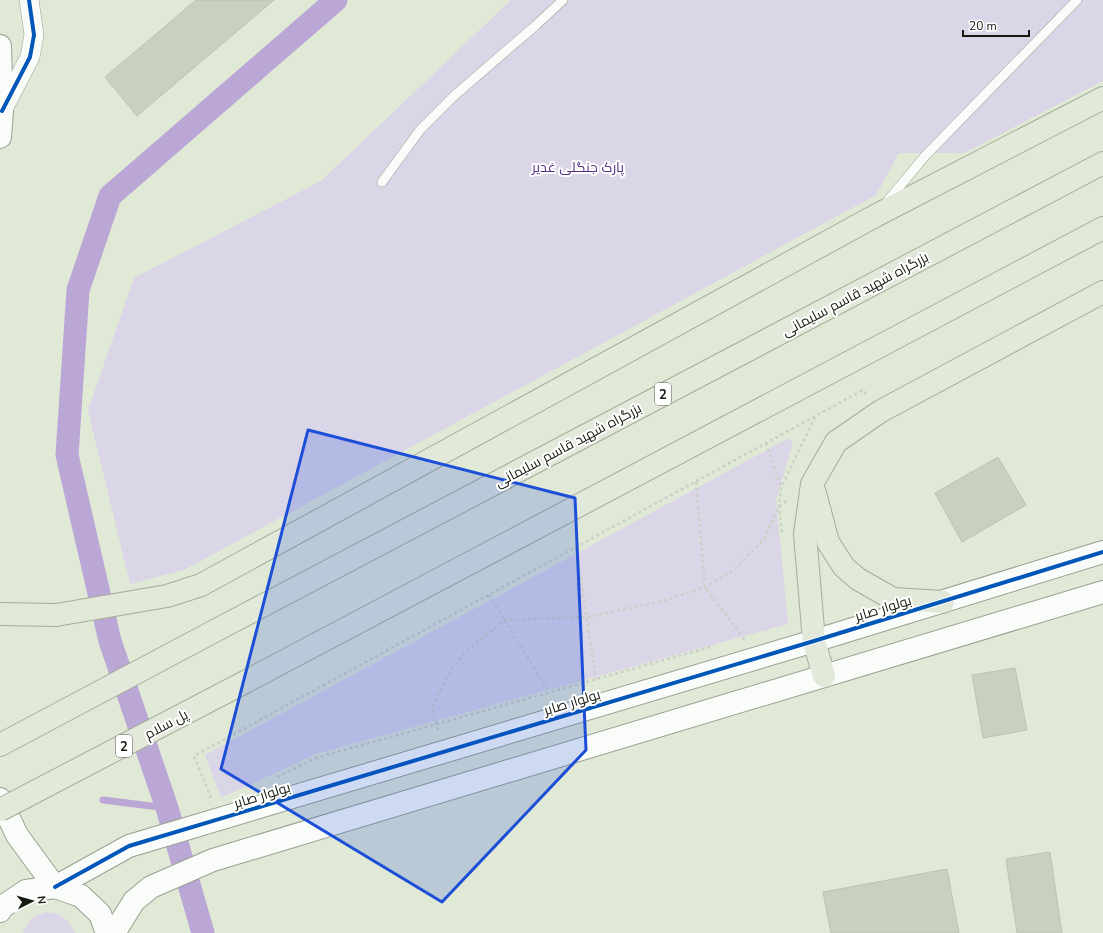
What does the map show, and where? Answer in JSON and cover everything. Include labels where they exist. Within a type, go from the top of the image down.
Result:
[{"type":"highway","points":[[0,614],[56,616],[167,596],[201,585],[875,216],[1103,98]]},
{"type":"highway","name":"بزرگراه شهید قاسم سلیمانی","points":[[0,745],[1103,163]]},
{"type":"highway","name":"پل سلام","points":[[0,810],[1103,228]]},
{"type":"highway","points":[[824,676],[814,641],[805,534],[812,484],[836,442],[881,411],[1103,292]]},
{"type":"highway","points":[[812,484],[828,542],[844,567],[858,580],[893,599],[943,602]]},
{"type":"street","points":[[2,111],[30,57],[34,35],[29,0]]},
{"type":"street","points":[[0,46],[2,111],[0,137]]},
{"type":"street","name":"بولوار صابر","points":[[55,887],[130,846],[814,641],[1103,552]]},
{"type":"street","points":[[114,933],[134,901],[151,887],[213,860],[1103,592]]},
{"type":"street","points":[[0,800],[17,835],[55,887]]},
{"type":"street","points":[[1,905],[26,891],[55,887],[81,896],[100,914],[107,933]]},
{"type":"lane","points":[[382,182],[420,130],[455,95],[563,0]]},
{"type":"lane","points":[[875,216],[925,156],[1077,0]]},
{"type":"path","points":[[211,822],[194,756],[863,390],[881,411]]},
{"type":"path","points":[[444,752],[432,708],[446,678],[465,652],[505,620],[586,617],[663,601],[705,587],[734,570],[764,539],[778,506],[781,488],[815,417]]},
{"type":"path","points":[[766,443],[781,488]]},
{"type":"path","points":[[696,482],[705,587],[758,657]]},
{"type":"path","points":[[778,506],[812,484]]},
{"type":"path","points":[[778,506],[782,538]]},
{"type":"path","points":[[576,547],[600,705]]},
{"type":"path","points":[[489,595],[549,692]]},
{"type":"path","points":[[736,640],[750,636]]},
{"type":"path","points":[[276,778],[316,758],[721,644]]},
{"type":"highlighted area","points":[[308,430],[575,498],[586,750],[442,902],[221,769]]},
{"type":"green space","name":"پارک جنگلی غدیر","points":[[511,0],[1103,0],[1103,81],[964,153],[899,153],[876,195],[184,570],[130,584],[88,410],[134,278],[321,181]]},
{"type":"green space","points":[[789,438],[793,443],[776,500],[788,624],[316,754],[221,798],[205,755]]},
{"type":"green space","points":[[47,912],[58,914],[65,918],[76,933],[23,933],[32,919]]},
{"type":"building","points":[[196,0],[274,0],[137,116],[105,77]]},
{"type":"building","points":[[998,457],[1026,505],[962,542],[935,493]]},
{"type":"building","points":[[1015,668],[1027,730],[983,738],[972,675]]},
{"type":"building","points":[[1050,852],[1062,933],[1017,933],[1006,859]]},
{"type":"building","points":[[947,869],[959,933],[831,933],[823,892]]},
{"type":"waterway","points":[[203,933],[167,808],[110,641],[67,455],[78,290],[110,196],[336,0]]},
{"type":"waterway","points":[[103,800],[167,808]]},
{"type":"cycle path","points":[[2,111],[30,57],[34,35],[29,0]]},
{"type":"cycle path","points":[[55,887],[129,846],[814,641],[1103,552]]}]
